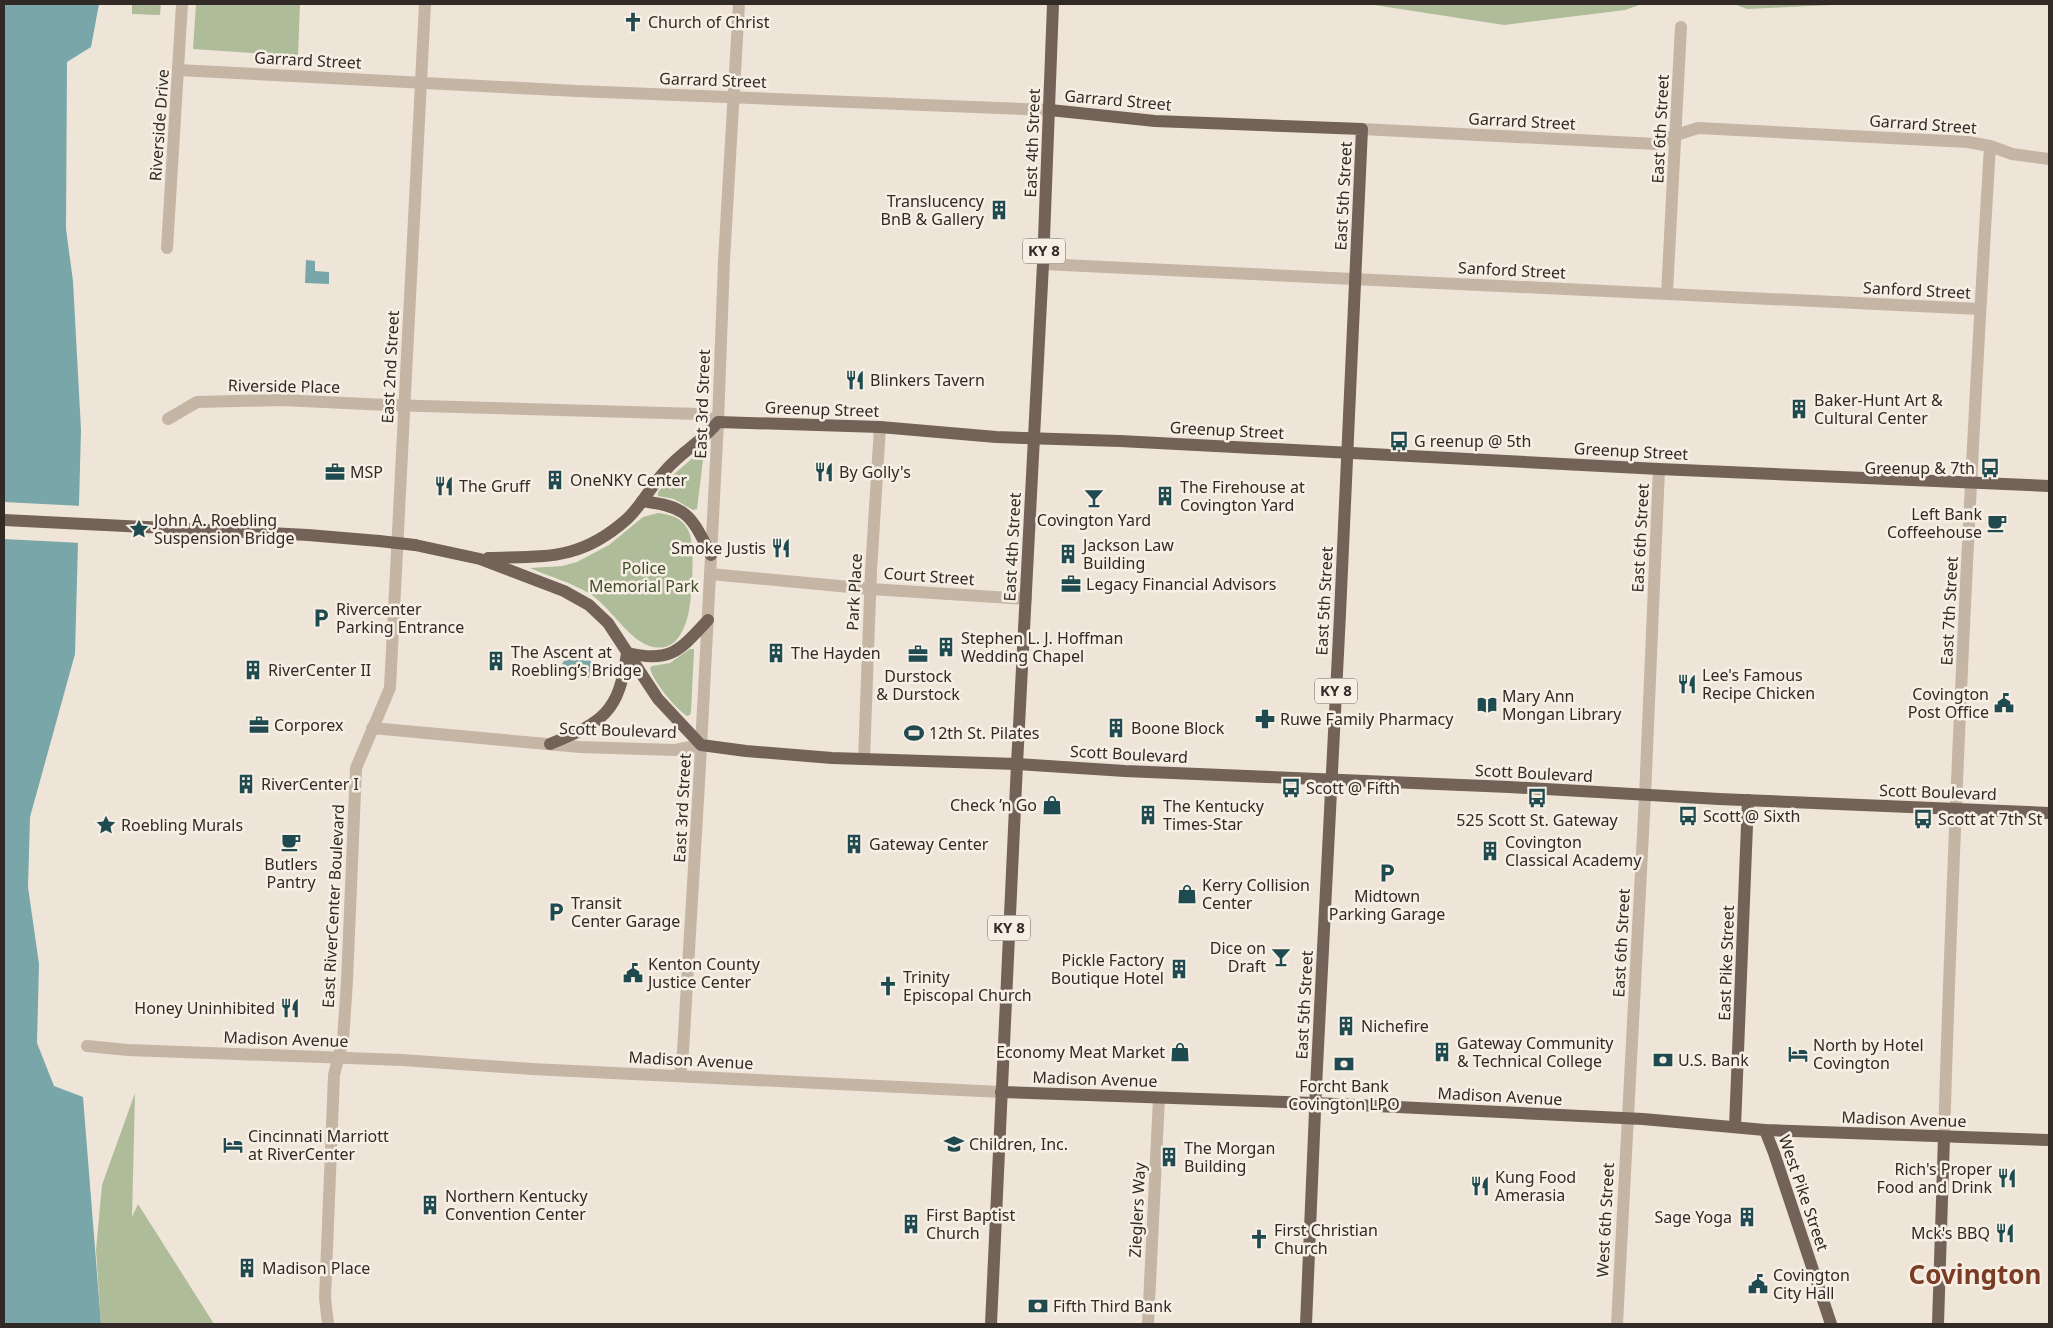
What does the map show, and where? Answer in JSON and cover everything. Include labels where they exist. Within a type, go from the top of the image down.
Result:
[{"type":"main road","name":"East 4th Street","points":[[1001,1092],[1043,264],[1053,4]]},
{"type":"main road","name":"Garrard Street","points":[[1050,110],[1155,121],[1362,129]]},
{"type":"main road","name":"East 5th Street","points":[[1315,1103],[1362,129]]},
{"type":"main road","name":"Greenup Street","points":[[718,422],[880,427],[996,437],[2049,486]]},
{"type":"main road","points":[[480,559],[570,553],[594,544],[627,518],[665,470],[709,434],[718,422]]},
{"type":"main road","points":[[642,501],[662,504],[682,511],[695,525],[711,555]]},
{"type":"main road","points":[[4,520],[308,535],[415,545],[480,559],[564,591],[589,605],[608,623],[658,699],[672,716],[690,731],[701,745]]},
{"type":"main road","points":[[627,653],[653,657],[665,655],[679,649],[708,620]]},
{"type":"main road","points":[[550,744],[583,730],[600,719],[610,707],[623,679],[627,653]]},
{"type":"main road","name":"Scott Boulevard","points":[[701,745],[746,751],[864,759],[1017,764],[1645,796],[2049,813]]},
{"type":"main road","name":"East Pike Street","points":[[1735,1127],[1748,800]]},
{"type":"main road","name":"Madison Avenue","points":[[1001,1092],[1315,1103],[1627,1118],[1765,1130],[1944,1138],[2049,1140]]},
{"type":"main road","name":"KY 8","points":[[991,1324],[1001,1092]]},
{"type":"main road","name":"KY 8","points":[[1306,1324],[1315,1103]]},
{"type":"main road","name":"West Pike Street","points":[[1765,1130],[1831,1324]]},
{"type":"main road","points":[[1938,1324],[1944,1138]]},
{"type":"street","name":"Riverside Drive","points":[[167,248],[182,4]]},
{"type":"street","name":"East 2nd Street","points":[[372,728],[390,688],[424,4]]},
{"type":"street","name":"East 3rd Street","points":[[680,1075],[686,1013],[708,620],[724,261],[739,4]]},
{"type":"street","name":"East 6th Street","points":[[1668,293],[1681,27]]},
{"type":"street","name":"Garrard Street","points":[[178,70],[420,81],[577,91],[1050,110]]},
{"type":"street","name":"Garrard Street","points":[[1362,129],[1656,144],[1698,128],[1968,142],[1990,146],[2012,154],[2049,160]]},
{"type":"street","name":"East 7th Street","points":[[1944,1138],[1956,809],[1980,309],[1990,146]]},
{"type":"street","name":"Sanford Street","points":[[1043,264],[1980,309]]},
{"type":"street","name":"Riverside Place","points":[[168,419],[197,402],[280,400],[404,406]]},
{"type":"street","name":"Greenup Street","points":[[404,406],[700,414],[718,422]]},
{"type":"street","name":"Park Place","points":[[864,759],[880,427]]},
{"type":"street","name":"East 6th Street","points":[[1627,1118],[1645,796],[1659,469]]},
{"type":"street","name":"Court Street","points":[[710,574],[1026,599]]},
{"type":"street","name":"Scott Boulevard","points":[[372,728],[550,744],[675,750],[701,745]]},
{"type":"street","name":"East RiverCenter Boulevard","points":[[328,1324],[325,1298],[334,1075],[343,1040],[356,768],[372,728]]},
{"type":"street","name":"Madison Avenue","points":[[87,1046],[140,1050],[402,1060],[532,1069],[1001,1092]]},
{"type":"street","name":"Zieglers Way","points":[[1148,1324],[1159,1098]]},
{"type":"street","name":"West 6th Street","points":[[1617,1324],[1627,1118]]},
{"type":"green space","points":[[132,4],[161,4],[160,15],[132,14]]},
{"type":"green space","points":[[196,4],[300,4],[298,56],[193,49]]},
{"type":"green space","points":[[1334,4],[1642,4],[1625,10],[1504,25],[1374,5]]},
{"type":"green space","points":[[1734,4],[1855,4],[1747,9]]},
{"type":"green space","points":[[700,454],[703,456],[703,460],[697,509],[693,510],[674,499],[658,496],[658,492],[673,475],[696,455]]},
{"type":"green space","name":"Police Memorial Park","points":[[658,513],[680,520],[688,530],[692,542],[692,587],[687,619],[679,637],[668,646],[656,647],[646,644],[636,638],[590,594],[530,568],[562,566],[577,562],[609,545],[643,517]]},
{"type":"green space","points":[[690,649],[694,649],[694,651],[691,712],[687,716],[665,694],[655,680],[650,668],[670,663]]},
{"type":"green space","points":[[135,1093],[132,1217],[138,1204],[214,1324],[101,1324],[96,1250],[102,1185]]},
{"type":"water","points":[[4,4],[99,4],[91,47],[67,62],[66,229],[73,281],[81,430],[75,654],[30,817],[28,887],[39,964],[37,1043],[54,1086],[83,1097],[101,1324],[4,1324]]},
{"type":"water","points":[[306,260],[315,261],[315,271],[329,272],[329,284],[305,283]]},
{"type":"water","points":[[566,658],[591,661],[589,678],[562,664]]},
{"type":"pier","points":[[4,502],[82,506],[81,543],[4,539]]},
{"type":"place","name":"Church of Christ","points":[[633,22]]},
{"type":"place","name":"Translucency BnB & Gallery","points":[[999,210]]},
{"type":"place","name":"Blinkers Tavern","points":[[855,380]]},
{"type":"place","name":"Baker-Hunt Art & Cultural Center","points":[[1799,409]]},
{"type":"place","name":"G reenup @ 5th","points":[[1399,441]]},
{"type":"place","name":"Greenup & 7th","points":[[1990,468]]},
{"type":"place","name":"MSP","points":[[335,472]]},
{"type":"place","name":"By Golly's","points":[[824,472]]},
{"type":"place","name":"OneNKY Center","points":[[555,480]]},
{"type":"place","name":"The Gruff","points":[[444,486]]},
{"type":"place","name":"The Firehouse at Covington Yard","points":[[1165,496]]},
{"type":"place","name":"Covington Yard","points":[[1094,498]]},
{"type":"place","name":"Left Bank Coffeehouse","points":[[1997,523]]},
{"type":"place","name":"John A. Roebling Suspension Bridge","points":[[139,529]]},
{"type":"place","name":"Smoke Justis","points":[[781,548]]},
{"type":"place","name":"Jackson Law Building","points":[[1068,554]]},
{"type":"place","name":"Legacy Financial Advisors","points":[[1071,584]]},
{"type":"place","name":"Rivercenter Parking Entrance","points":[[321,618]]},
{"type":"place","name":"Stephen L. J. Hoffman Wedding Chapel","points":[[946,647]]},
{"type":"place","name":"The Hayden","points":[[776,653]]},
{"type":"place","name":"Durstock & Durstock","points":[[918,654]]},
{"type":"place","name":"The Ascent at Roebling’s Bridge","points":[[496,661]]},
{"type":"place","name":"RiverCenter II","points":[[253,670]]},
{"type":"place","name":"Lee's Famous Recipe Chicken","points":[[1687,684]]},
{"type":"place","name":"Covington Post Office","points":[[2004,703]]},
{"type":"place","name":"Mary Ann Mongan Library","points":[[1487,705]]},
{"type":"place","name":"Ruwe Family Pharmacy","points":[[1265,719]]},
{"type":"place","name":"Corporex","points":[[259,725]]},
{"type":"place","name":"Boone Block","points":[[1116,728]]},
{"type":"place","name":"12th St. Pilates","points":[[914,733]]},
{"type":"place","name":"RiverCenter I","points":[[246,784]]},
{"type":"place","name":"Scott @ Fifth","points":[[1291,788]]},
{"type":"place","name":"525 Scott St. Gateway","points":[[1537,798]]},
{"type":"place","name":"Check ’n Go","points":[[1052,805]]},
{"type":"place","name":"The Kentucky Times-Star","points":[[1148,815]]},
{"type":"place","name":"Scott @ Sixth","points":[[1688,816]]},
{"type":"place","name":"Scott at 7th St","points":[[1923,819]]},
{"type":"place","name":"Roebling Murals","points":[[106,825]]},
{"type":"place","name":"Butlers Pantry","points":[[291,842]]},
{"type":"place","name":"Gateway Center","points":[[854,844]]},
{"type":"place","name":"Covington Classical Academy","points":[[1490,851]]},
{"type":"place","name":"Midtown Parking Garage","points":[[1387,873]]},
{"type":"place","name":"Kerry Collision Center","points":[[1187,894]]},
{"type":"place","name":"Transit Center Garage","points":[[556,912]]},
{"type":"place","name":"Dice on Draft","points":[[1281,957]]},
{"type":"place","name":"Pickle Factory Boutique Hotel","points":[[1179,969]]},
{"type":"place","name":"Kenton County Justice Center","points":[[633,973]]},
{"type":"place","name":"Trinity Episcopal Church","points":[[888,986]]},
{"type":"place","name":"Honey Uninhibited","points":[[290,1008]]},
{"type":"place","name":"Nichefire","points":[[1346,1026]]},
{"type":"place","name":"Economy Meat Market","points":[[1180,1052]]},
{"type":"place","name":"Gateway Community & Technical College","points":[[1442,1052]]},
{"type":"place","name":"North by Hotel Covington","points":[[1798,1054]]},
{"type":"place","name":"U.S. Bank","points":[[1663,1060]]},
{"type":"place","name":"Forcht Bank Covington LPO","points":[[1344,1064]]},
{"type":"place","name":"Children, Inc.","points":[[954,1144]]},
{"type":"place","name":"Cincinnati Marriott at RiverCenter","points":[[233,1145]]},
{"type":"place","name":"The Morgan Building","points":[[1169,1157]]},
{"type":"place","name":"Rich's Proper Food and Drink","points":[[2007,1178]]},
{"type":"place","name":"Kung Food Amerasia","points":[[1480,1186]]},
{"type":"place","name":"Northern Kentucky Convention Center","points":[[430,1205]]},
{"type":"place","name":"Sage Yoga","points":[[1747,1217]]},
{"type":"place","name":"First Baptist Church","points":[[911,1224]]},
{"type":"place","name":"Mck's BBQ","points":[[2005,1233]]},
{"type":"place","name":"First Christian Church","points":[[1259,1239]]},
{"type":"place","name":"Madison Place","points":[[247,1268]]},
{"type":"place","name":"Covington City Hall","points":[[1758,1284]]},
{"type":"place","name":"Fifth Third Bank","points":[[1038,1306]]},
{"type":"district","name":"Covington","points":[[1975,1275]]}]
